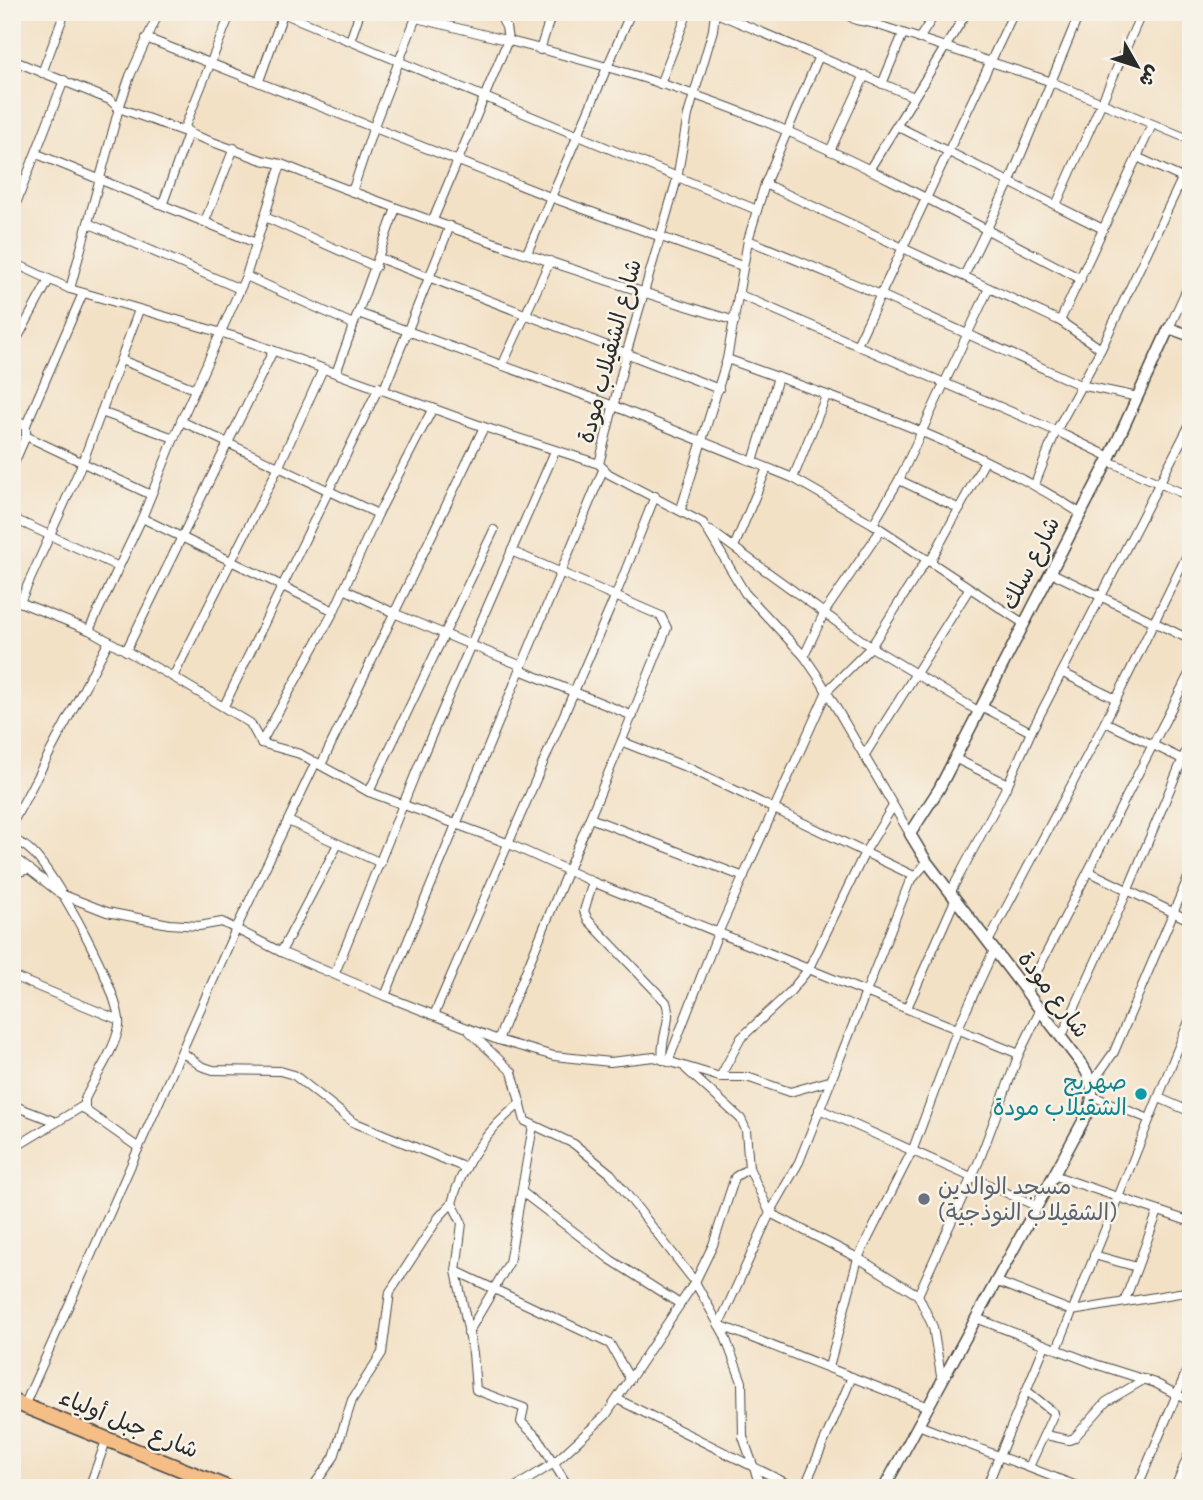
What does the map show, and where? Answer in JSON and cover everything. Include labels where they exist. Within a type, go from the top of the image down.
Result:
[{"type":"highway","name":"شارع جبل أولياء","points":[[18,1404],[228,1488]]},
{"type":"street","points":[[42,73],[65,12]]},
{"type":"street","points":[[70,289],[90,224],[119,108],[159,12]]},
{"type":"street","points":[[163,203],[231,12]]},
{"type":"street","points":[[350,41],[360,12]]},
{"type":"street","points":[[433,220],[508,40],[506,27],[498,12]]},
{"type":"street","points":[[540,50],[552,12]]},
{"type":"street","points":[[527,253],[631,12]]},
{"type":"street","points":[[660,84],[688,12]]},
{"type":"street","points":[[715,12],[914,97]]},
{"type":"street","name":"شارع الشقيلاب مودة","points":[[715,12],[713,30],[693,95],[677,179],[627,351],[601,467],[681,509],[707,528],[745,593],[804,656],[910,834]]},
{"type":"street","points":[[842,12],[856,20],[992,60],[1191,140]]},
{"type":"street","points":[[872,23],[877,12]]},
{"type":"street","points":[[919,39],[936,12]]},
{"type":"street","points":[[869,170],[967,12]]},
{"type":"street","points":[[857,345],[1014,12]]},
{"type":"street","points":[[964,276],[1010,181],[1049,81],[1080,12]]},
{"type":"street","points":[[1056,205],[1142,12]]},
{"type":"street","points":[[259,81],[281,13],[299,16],[350,41],[757,210]]},
{"type":"street","points":[[352,192],[374,126],[417,15],[660,84],[786,130],[1081,279]]},
{"type":"street","points":[[882,83],[903,34]]},
{"type":"street","points":[[146,38],[550,197],[742,266]]},
{"type":"street","points":[[681,509],[727,359],[742,266],[757,210],[786,130],[819,56]]},
{"type":"street","points":[[13,64],[64,80],[110,100],[119,108],[187,130],[352,192],[645,293],[735,321]]},
{"type":"street","points":[[830,151],[865,75]]},
{"type":"street","points":[[12,215],[64,80]]},
{"type":"street","points":[[1060,321],[1152,125]]},
{"type":"street","points":[[897,126],[1103,229]]},
{"type":"street","points":[[205,222],[234,148]]},
{"type":"street","points":[[37,154],[256,243]]},
{"type":"street","points":[[1138,157],[1182,178]]},
{"type":"street","points":[[1035,484],[1056,430],[1101,349],[1191,160]]},
{"type":"street","points":[[89,630],[142,518],[181,421],[246,276],[281,164]]},
{"type":"street","points":[[765,184],[1060,321],[1101,349]]},
{"type":"street","points":[[336,373],[397,208]]},
{"type":"street","points":[[265,217],[378,262],[432,278],[528,313],[719,389]]},
{"type":"street","points":[[90,224],[240,289]]},
{"type":"street","points":[[224,706],[280,586],[409,330],[432,278],[450,226]]},
{"type":"street","points":[[748,240],[968,333],[1080,386],[1138,397]]},
{"type":"street","points":[[502,366],[550,261]]},
{"type":"street","points":[[12,262],[70,289],[273,351],[601,467],[385,996]]},
{"type":"street","points":[[246,276],[353,324]]},
{"type":"street","points":[[12,348],[48,280]]},
{"type":"street","points":[[1191,280],[1169,328],[1191,336]]},
{"type":"street","points":[[804,656],[824,613],[876,527],[989,288]]},
{"type":"street","points":[[12,468],[26,436],[26,425],[83,293]]},
{"type":"street","points":[[738,294],[943,384],[1056,430],[1160,485],[1191,498]]},
{"type":"street","points":[[139,310],[82,464],[16,600],[89,630],[224,706],[250,723],[261,743],[300,754],[369,792],[507,843],[593,882],[1018,1054]]},
{"type":"street","points":[[358,313],[614,406],[793,478],[876,527],[1023,623]]},
{"type":"street","name":"شارع سلك","points":[[910,834],[931,804],[1109,459],[1169,328]]},
{"type":"street","points":[[126,651],[273,351]]},
{"type":"street","points":[[727,359],[985,461],[1035,484],[1080,513]]},
{"type":"street","points":[[121,360],[195,389]]},
{"type":"street","points":[[173,677],[279,466],[323,369]]},
{"type":"street","points":[[753,462],[778,377]]},
{"type":"street","points":[[793,478],[826,396]]},
{"type":"street","points":[[261,743],[334,611],[378,514],[433,408]]},
{"type":"street","points":[[101,412],[174,438]]},
{"type":"street","points":[[12,417],[26,425]]},
{"type":"street","points":[[181,421],[378,514]]},
{"type":"street","points":[[907,1008],[952,897],[1031,732],[1191,422]]},
{"type":"street","points":[[18,1404],[139,1148],[235,931],[288,821],[396,614],[484,427]]},
{"type":"street","points":[[26,436],[151,495]]},
{"type":"street","points":[[335,973],[402,806],[555,451]]},
{"type":"street","points":[[666,1061],[718,933],[827,691],[871,648],[929,561],[985,461]]},
{"type":"street","points":[[734,547],[767,468]]},
{"type":"street","points":[[899,480],[960,509]]},
{"type":"street","points":[[434,1015],[615,597],[655,496]]},
{"type":"street","points":[[12,518],[119,567]]},
{"type":"street","points":[[142,518],[334,611]]},
{"type":"street","points":[[707,528],[871,648],[913,675],[1031,732]]},
{"type":"street","points":[[369,792],[494,530]]},
{"type":"street","points":[[828,1367],[858,1258],[913,1149],[991,946],[1191,547]]},
{"type":"street","points":[[498,1040],[567,869],[623,742],[667,628],[661,616],[511,551]]},
{"type":"street","points":[[1049,572],[1191,640]]},
{"type":"street","points":[[344,589],[633,716]]},
{"type":"street","points":[[864,756],[969,589]]},
{"type":"street","points":[[12,824],[109,641]]},
{"type":"street","points":[[1027,991],[1191,670]]},
{"type":"street","points":[[1063,673],[1116,699]]},
{"type":"street","points":[[1105,722],[1182,759]]},
{"type":"street","points":[[1060,1038],[1127,892],[1191,739]]},
{"type":"street","points":[[623,742],[691,769],[912,875]]},
{"type":"street","points":[[954,758],[1008,784]]},
{"type":"street","points":[[720,1077],[738,1042],[789,993],[808,970],[865,852],[893,806]]},
{"type":"street","points":[[590,818],[744,877]]},
{"type":"street","points":[[288,821],[380,863]]},
{"type":"street","name":"شارع مودة","points":[[910,834],[927,863],[1041,1009],[1083,1066],[1092,1083]]},
{"type":"street","points":[[12,838],[32,850],[61,894],[96,954],[119,1020],[116,1036],[83,1106],[12,1149]]},
{"type":"street","points":[[281,952],[311,889],[319,883],[338,844]]},
{"type":"street","points":[[12,856],[61,894],[107,912],[169,924],[199,926],[222,922],[235,931],[281,952],[385,996],[498,1040],[554,1056],[601,1062],[643,1057],[720,1077],[747,1077],[790,1092],[829,1081]]},
{"type":"street","points":[[719,1325],[770,1213],[799,1162],[912,875],[927,863]]},
{"type":"street","points":[[12,874],[30,869]]},
{"type":"street","points":[[884,1488],[1088,1112],[1092,1083],[1114,1052],[1191,871]]},
{"type":"street","points":[[1090,872],[1191,921]]},
{"type":"street","points":[[593,882],[584,911],[588,920],[666,1002],[669,1015],[662,1047],[666,1061]]},
{"type":"street","points":[[12,976],[119,1020]]},
{"type":"street","points":[[918,1295],[969,1177],[979,1161],[1018,1054],[1041,1009]]},
{"type":"street","points":[[1057,1349],[1191,1016]]},
{"type":"street","points":[[467,1028],[512,1072],[523,1117],[533,1126],[574,1144],[611,1174],[695,1282],[719,1325],[742,1382],[743,1437],[751,1466],[761,1488]]},
{"type":"street","points":[[182,1052],[201,1066],[213,1070],[280,1071],[294,1075],[353,1122],[466,1168]]},
{"type":"street","points":[[682,1066],[741,1119],[746,1130],[749,1168],[770,1213],[858,1258],[918,1295],[933,1327],[942,1381]]},
{"type":"street","points":[[1092,1096],[1149,1119]]},
{"type":"street","points":[[1158,1098],[1191,1112]]},
{"type":"street","points":[[312,1488],[334,1457],[352,1400],[382,1353],[390,1292],[439,1217],[452,1203],[466,1168],[494,1128],[521,1103]]},
{"type":"street","points":[[12,1105],[57,1122]]},
{"type":"street","points":[[83,1106],[88,1114],[139,1148]]},
{"type":"street","points":[[819,1109],[1036,1206]]},
{"type":"street","points":[[468,1333],[509,1263],[533,1126]]},
{"type":"street","points":[[514,1488],[554,1463],[594,1428],[617,1399],[695,1282],[713,1245],[735,1177],[749,1168]]},
{"type":"street","points":[[1053,1175],[1191,1222]]},
{"type":"street","points":[[522,1192],[611,1260],[680,1304]]},
{"type":"street","points":[[452,1203],[462,1223],[456,1271],[476,1390],[524,1408],[521,1422],[538,1438],[569,1488]]},
{"type":"street","points":[[1125,1300],[1158,1211]]},
{"type":"street","points":[[1094,1255],[1137,1267]]},
{"type":"street","points":[[456,1271],[610,1344],[629,1379]]},
{"type":"street","points":[[996,1281],[1072,1311],[1191,1291]]},
{"type":"street","points":[[976,1318],[1144,1380],[1191,1402]]},
{"type":"street","points":[[719,1325],[928,1407]]},
{"type":"street","points":[[986,1488],[1045,1345]]},
{"type":"street","points":[[1137,1488],[1191,1361]]},
{"type":"street","points":[[804,1488],[852,1377]]},
{"type":"street","points":[[1046,1435],[1074,1438],[1106,1402],[1144,1380]]},
{"type":"street","points":[[1027,1391],[1053,1410],[1046,1435],[1029,1467]]},
{"type":"street","points":[[617,1399],[796,1488]]},
{"type":"street","points":[[918,1425],[1082,1488]]},
{"type":"street","points":[[89,1488],[107,1438]]},
{"type":"street","points":[[1175,1488],[1191,1448]]},
{"type":"place","name":"صهريج الشقيلاب مودة","points":[[1141,1094]]},
{"type":"place","name":"مسجد الوالدين (الشقيلاب النوذجية)","points":[[924,1199]]}]
